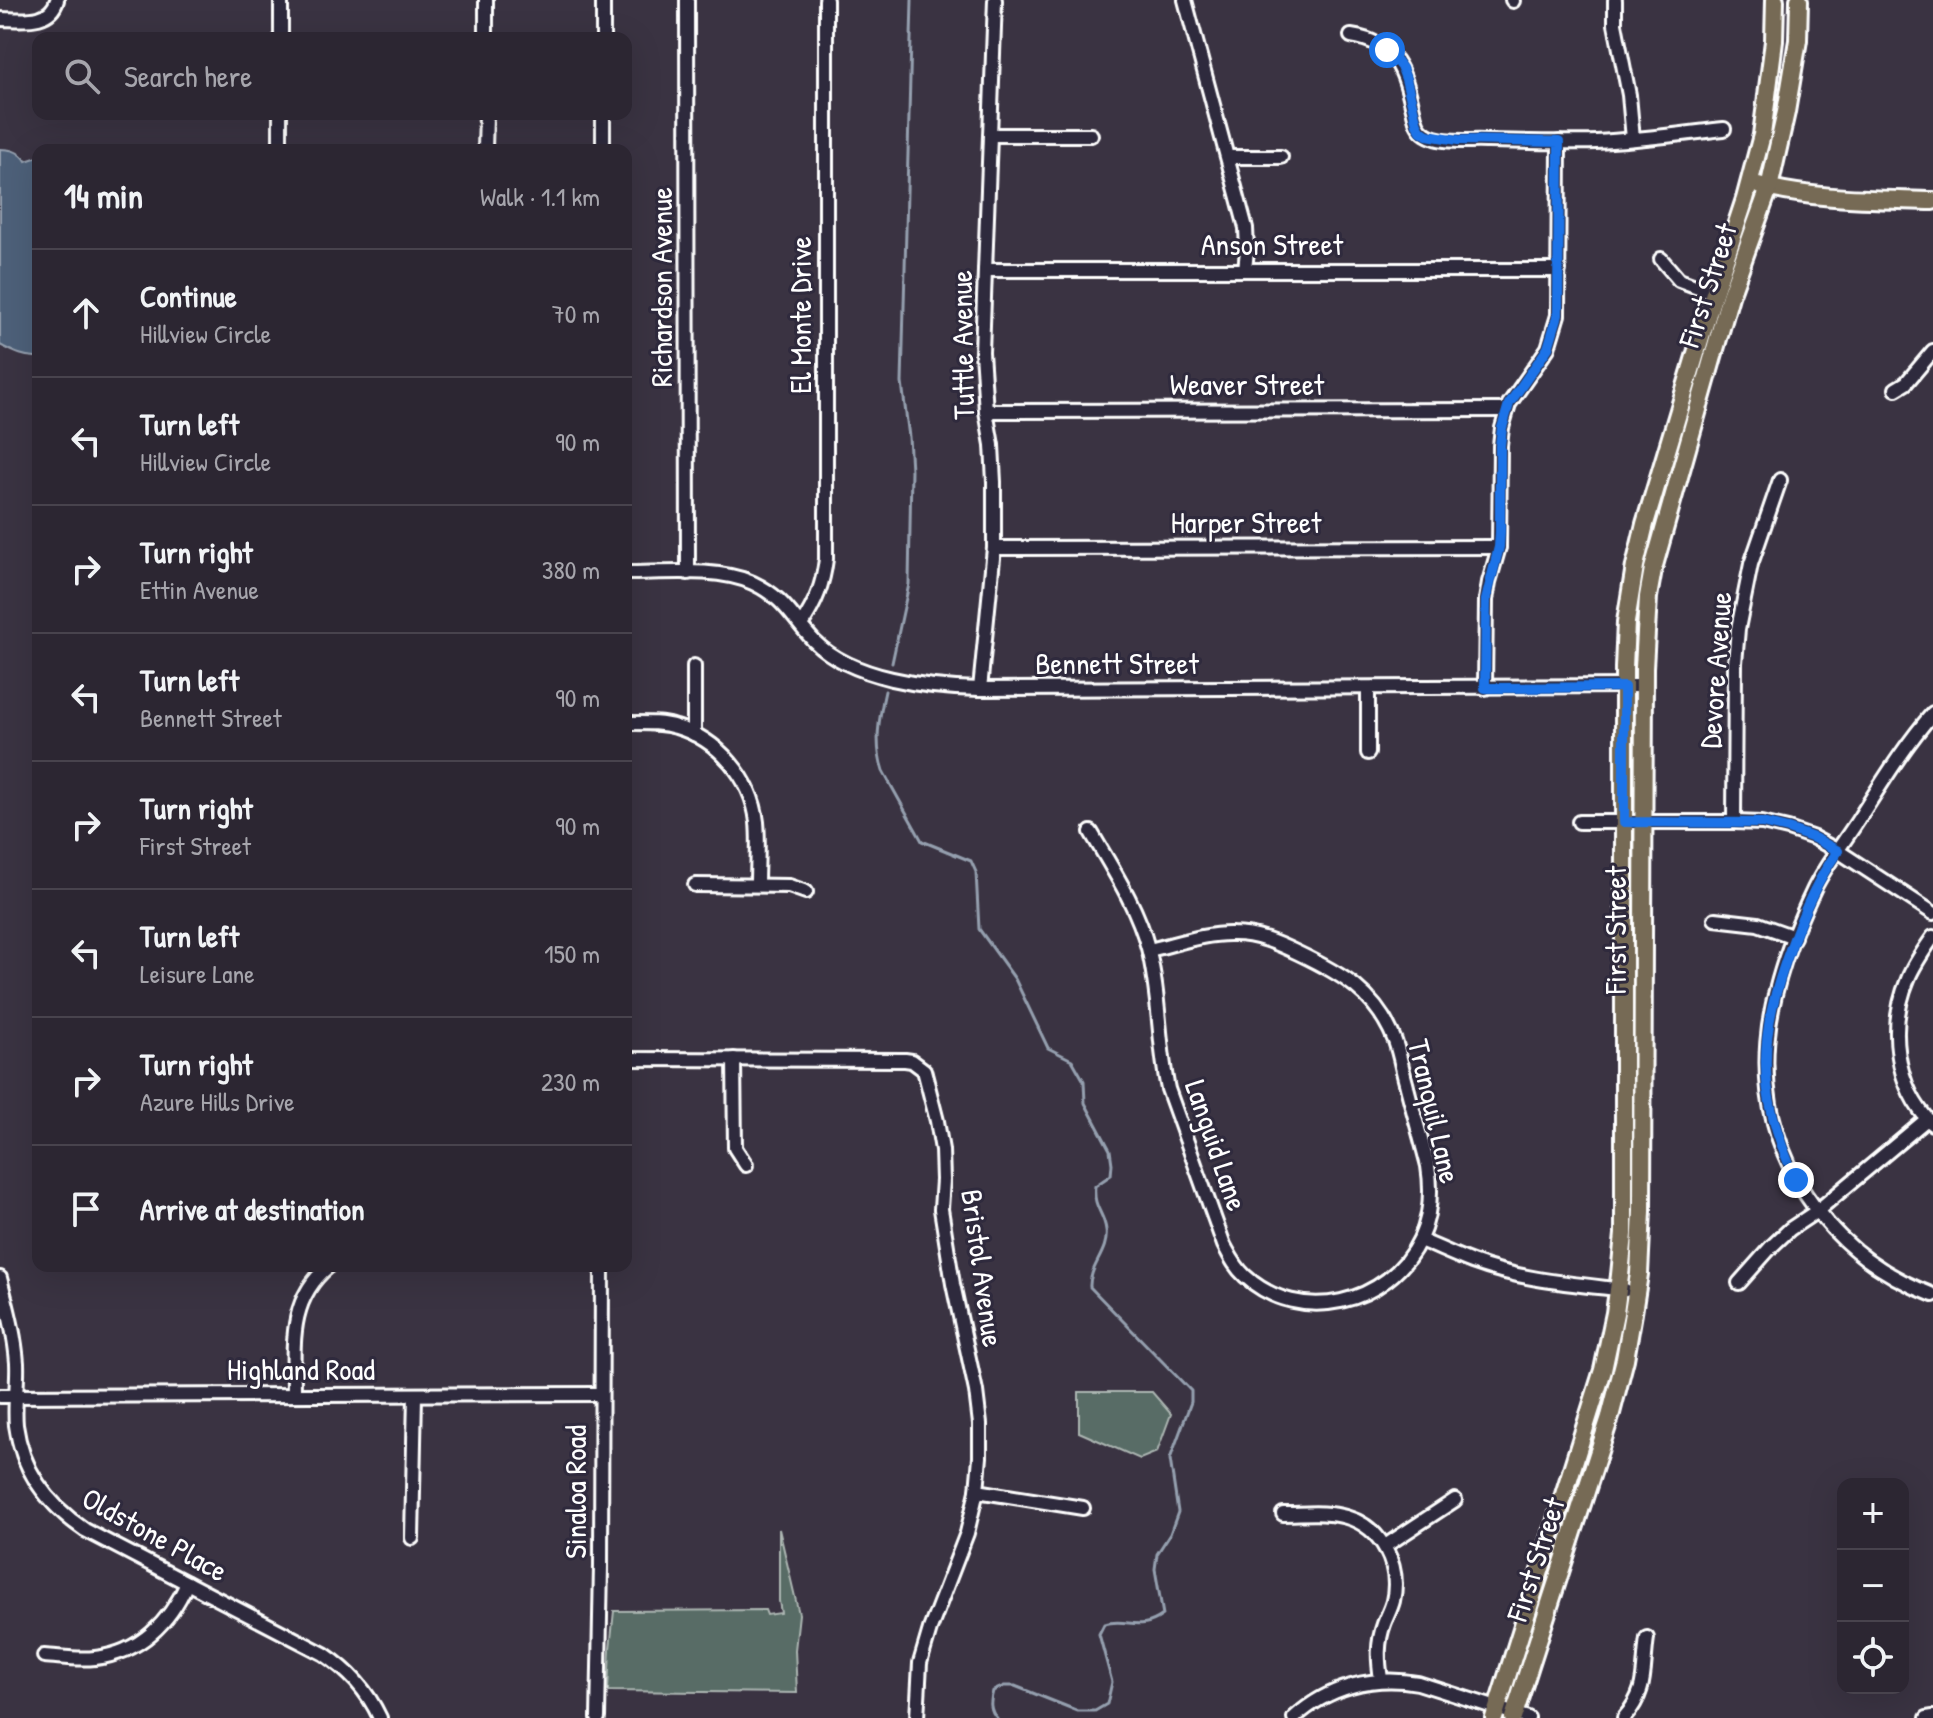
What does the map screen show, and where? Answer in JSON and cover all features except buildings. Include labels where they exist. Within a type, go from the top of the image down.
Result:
[{"type":"main road","name":"First Street","points":[[1496,1713],[1603,1370],[1615,1313],[1624,1234],[1626,622],[1645,524],[1762,135],[1774,41],[1775,0]]},
{"type":"main road","name":"First Street","points":[[1519,1717],[1610,1417],[1625,1359],[1636,1291],[1642,1211],[1645,626],[1653,569],[1730,296],[1769,188],[1798,40],[1799,0]]},
{"type":"main road","points":[[1749,182],[1769,188],[1833,196],[1933,201]]},
{"type":"street","points":[[0,19],[45,17],[53,11],[57,0]]},
{"type":"street","points":[[281,0],[281,32]]},
{"type":"street","points":[[486,0],[486,32]]},
{"type":"street","points":[[603,0],[603,32]]},
{"type":"street","name":"Richardson Avenue","points":[[687,0],[688,573]]},
{"type":"street","name":"El Monte Drive","points":[[801,625],[819,595],[826,559],[826,0]]},
{"type":"street","name":"Tuttle Avenue","points":[[980,689],[994,548],[992,445],[982,352],[995,0]]},
{"type":"street","points":[[1185,0],[1246,228],[1245,270]]},
{"type":"street","points":[[1615,0],[1615,24],[1629,95],[1633,139]]},
{"type":"street","points":[[1351,36],[1377,43],[1396,60],[1406,79],[1417,124],[1427,135],[1458,140],[1559,142],[1633,139],[1724,129]]},
{"type":"street","points":[[280,120],[280,144]]},
{"type":"street","points":[[485,144],[486,120]]},
{"type":"street","points":[[603,120],[603,144]]},
{"type":"street","points":[[991,135],[1091,135]]},
{"type":"street","points":[[1485,688],[1486,600],[1500,532],[1502,428],[1507,410],[1520,386],[1548,348],[1558,315],[1559,142]]},
{"type":"street","points":[[1228,157],[1281,157]]},
{"type":"street","points":[[1661,259],[1679,280],[1714,293]]},
{"type":"street","name":"Anson Street","points":[[985,270],[1559,270]]},
{"type":"street","points":[[1896,389],[1906,383],[1933,351]]},
{"type":"street","name":"Weaver Street","points":[[986,411],[1507,410]]},
{"type":"street","name":"Devore Avenue","points":[[1734,822],[1738,629],[1751,564],[1780,480]]},
{"type":"street","name":"Harper Street","points":[[994,548],[1499,547]]},
{"type":"street","name":"Bennett Street","points":[[632,573],[723,574],[752,583],[779,600],[812,639],[842,662],[859,670],[928,685],[980,689],[1644,686]]},
{"type":"street","points":[[694,666],[694,734]]},
{"type":"street","points":[[1368,688],[1368,753]]},
{"type":"street","points":[[1933,713],[1912,737],[1814,888],[1779,979],[1770,1011],[1766,1046],[1766,1081],[1772,1116],[1796,1180],[1832,1229],[1871,1263],[1933,1295]]},
{"type":"street","points":[[632,723],[660,723],[694,734],[726,757],[738,772],[748,791],[757,823],[757,885]]},
{"type":"street","points":[[1579,822],[1734,822],[1762,823],[1788,829],[1838,851],[1933,913]]},
{"type":"street","name":"Languid Lane","points":[[1091,832],[1141,923],[1154,980],[1168,1089],[1224,1245],[1233,1262],[1261,1289],[1284,1299],[1311,1304],[1338,1303],[1365,1294],[1387,1281],[1406,1262],[1420,1240]]},
{"type":"street","points":[[695,885],[789,886],[806,892]]},
{"type":"street","points":[[1715,919],[1758,924],[1794,937]]},
{"type":"street","name":"Tranquil Lane","points":[[1149,950],[1215,934],[1256,936],[1278,943],[1333,970],[1367,996],[1383,1016],[1395,1042],[1428,1166],[1430,1203],[1420,1240]]},
{"type":"street","points":[[1739,1283],[1790,1229],[1930,1122],[1912,1096],[1903,1074],[1897,1050],[1897,1024],[1908,978],[1933,937]]},
{"type":"street","name":"Bristol Avenue","points":[[632,1059],[905,1060],[924,1070],[942,1150],[941,1209],[976,1391],[980,1446],[977,1491],[967,1533],[923,1652],[917,1718]]},
{"type":"street","points":[[734,1059],[735,1148],[746,1165]]},
{"type":"street","points":[[1420,1240],[1506,1272],[1636,1291]]},
{"type":"street","points":[[294,1395],[296,1317],[317,1272]]},
{"type":"street","name":"Sinaloa Road","points":[[598,1718],[602,1272]]},
{"type":"street","name":"Oldstone Place","points":[[0,1278],[14,1335],[16,1424],[22,1452],[34,1479],[52,1504],[85,1530],[324,1654],[345,1669],[363,1688],[380,1718]]},
{"type":"street","name":"Highland Road","points":[[0,1396],[601,1394]]},
{"type":"street","points":[[412,1538],[415,1395]]},
{"type":"street","points":[[977,1491],[1083,1508]]},
{"type":"street","points":[[1385,1546],[1455,1500]]},
{"type":"street","points":[[1283,1514],[1346,1517],[1368,1528],[1385,1546],[1393,1566],[1396,1587],[1379,1642],[1381,1679]]},
{"type":"street","points":[[44,1656],[95,1658],[135,1646],[167,1619],[187,1583]]},
{"type":"street","points":[[1624,1718],[1643,1685],[1647,1638]]},
{"type":"street","points":[[1294,1718],[1319,1699],[1339,1690],[1381,1679],[1418,1683],[1496,1713],[1519,1717]]},
{"type":"green space","points":[[1079,1392],[1152,1392],[1171,1414],[1157,1452],[1140,1459],[1079,1432]]},
{"type":"green space","points":[[779,1529],[799,1614],[795,1650],[797,1693],[608,1691],[614,1611],[765,1610],[767,1615],[781,1613]]},
{"type":"water","points":[[0,149],[15,152],[26,161],[32,159],[32,357],[0,345]]},
{"type":"waterway","points":[[892,663],[909,584],[911,470],[902,383],[912,0]]},
{"type":"waterway","points":[[885,691],[878,741],[883,771],[922,841],[971,861],[976,872],[979,929],[1015,979],[1048,1048],[1072,1060],[1084,1081],[1085,1103],[1110,1150],[1111,1175],[1095,1186],[1106,1238],[1092,1272],[1090,1287],[1191,1391],[1191,1402],[1170,1459],[1178,1512],[1170,1534],[1157,1554],[1155,1569],[1163,1615],[1147,1623],[1104,1624],[1099,1634],[1112,1682],[1107,1704],[1095,1711],[1078,1711],[1015,1686],[1004,1686],[993,1691],[992,1695],[991,1709],[997,1718]]},
{"type":"route","points":[[1387,50],[1402,68],[1417,124],[1427,135],[1458,140],[1559,142],[1558,315],[1548,348],[1509,404],[1502,428],[1500,532],[1486,600],[1485,688],[1624,687],[1624,822],[1762,823],[1814,838],[1838,851],[1814,888],[1770,1011],[1766,1081],[1772,1116],[1796,1180]]}]
